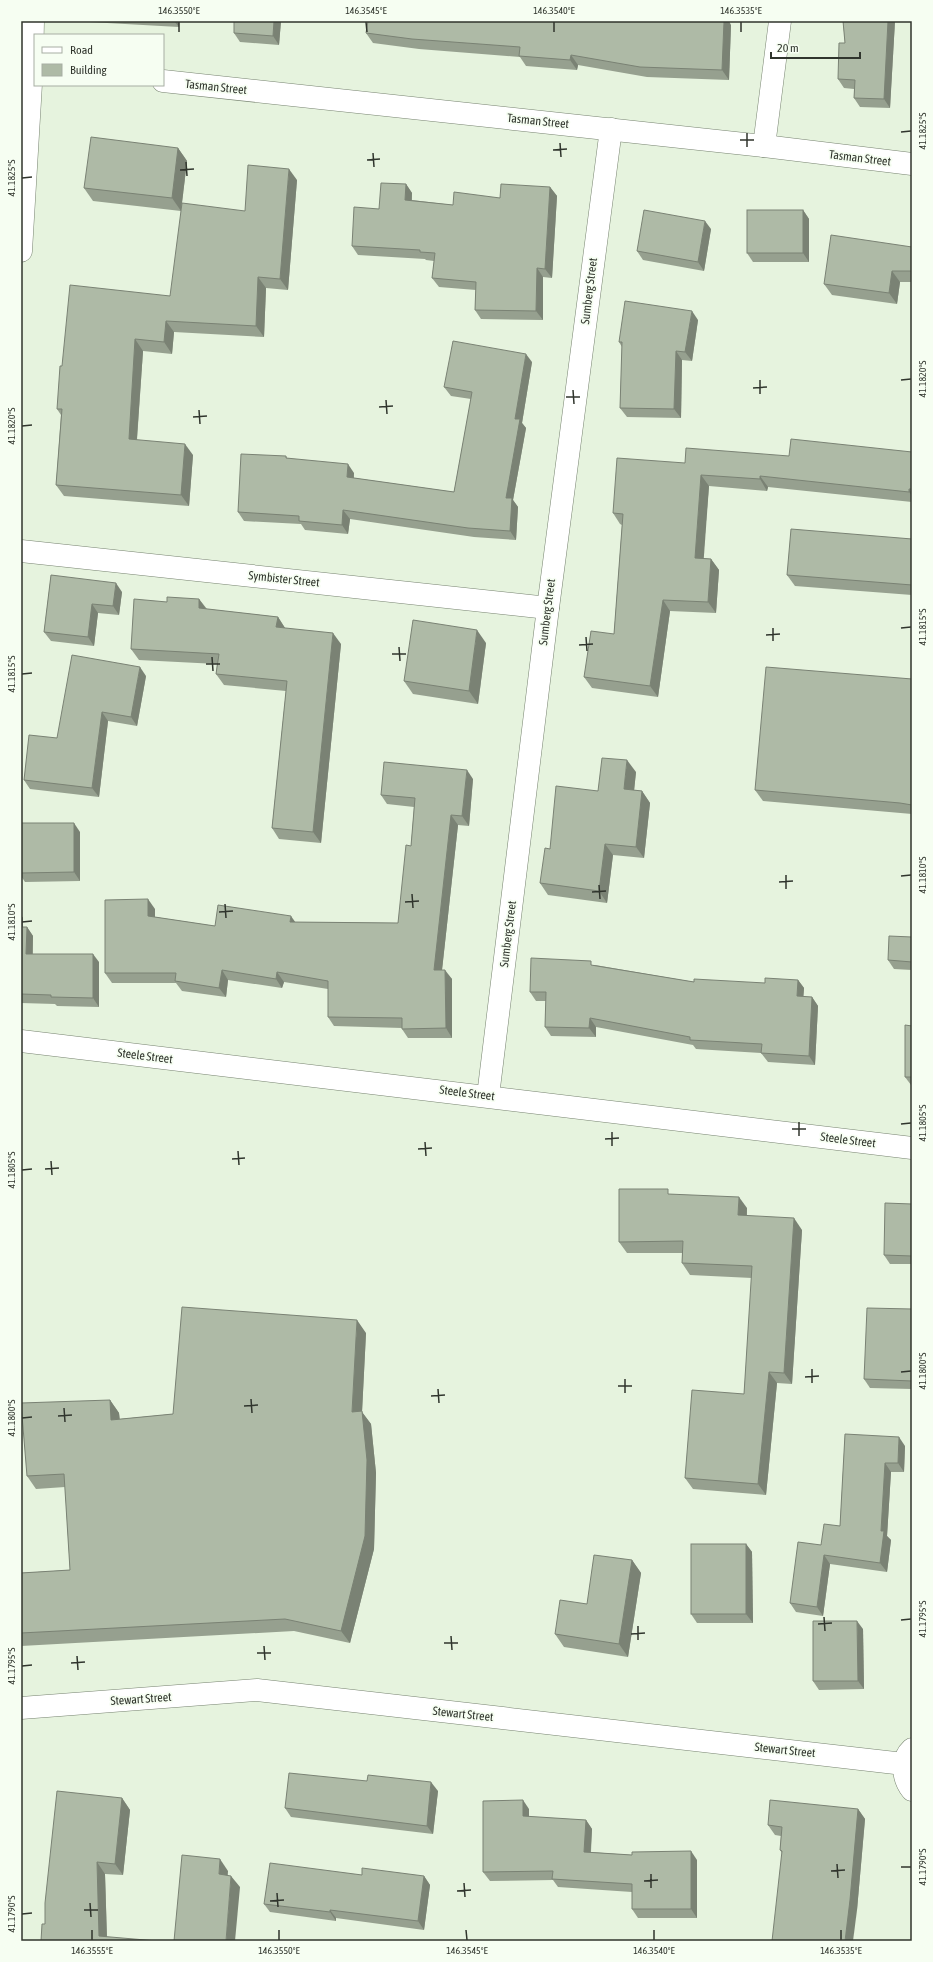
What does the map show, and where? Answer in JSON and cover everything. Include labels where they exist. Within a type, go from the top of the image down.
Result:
[{"type":"street","points":[[22,240],[34,67],[33,21]]},
{"type":"street","points":[[764,146],[780,21]]},
{"type":"street","name":"Tasman Street","points":[[164,81],[764,146],[912,164]]},
{"type":"street","name":"Sumberg Street","points":[[488,1096],[548,608],[610,129]]},
{"type":"street","name":"Symbister Street","points":[[21,551],[548,608]]},
{"type":"street","name":"Steele Street","points":[[21,1041],[912,1148]]},
{"type":"street","name":"Stewart Street","points":[[21,1708],[257,1690],[908,1756]]},
{"type":"street","points":[[908,1756],[904,1773],[907,1783],[912,1790]]},
{"type":"building","points":[[234,21],[274,21],[273,36],[234,33]]},
{"type":"building","points":[[368,21],[724,21],[722,70],[640,67],[571,55],[570,60],[519,56],[520,47],[412,39],[366,33]]},
{"type":"building","points":[[843,21],[888,21],[884,99],[854,98],[855,80],[838,79],[839,43],[845,43]]},
{"type":"building","points":[[91,137],[178,148],[172,198],[84,188]]},
{"type":"building","points":[[248,165],[289,169],[280,279],[258,277],[256,326],[166,321],[164,342],[135,339],[129,439],[185,444],[181,495],[56,485],[62,409],[57,409],[60,366],[62,366],[70,285],[170,296],[182,203],[245,211]]},
{"type":"building","points":[[381,183],[406,184],[405,200],[453,205],[454,192],[500,198],[501,184],[550,187],[545,269],[537,268],[536,311],[475,310],[476,282],[432,278],[435,253],[420,252],[420,250],[352,246],[354,207],[379,209]]},
{"type":"building","points":[[644,210],[705,221],[698,262],[637,251]]},
{"type":"building","points":[[747,210],[803,210],[803,253],[747,253]]},
{"type":"building","points":[[831,235],[912,247],[912,271],[892,271],[889,293],[824,284]]},
{"type":"building","points":[[625,301],[692,311],[685,352],[676,351],[674,409],[620,408],[622,342],[619,342]]},
{"type":"building","points":[[453,341],[526,354],[515,419],[520,419],[506,498],[512,498],[510,531],[468,528],[343,510],[342,525],[299,521],[299,516],[238,512],[241,454],[286,456],[286,458],[348,464],[347,477],[454,492],[472,392],[444,387]]},
{"type":"building","points":[[791,439],[912,452],[912,489],[909,489],[909,492],[760,476],[760,479],[701,475],[695,558],[711,559],[708,602],[663,600],[650,686],[584,677],[591,631],[614,634],[623,514],[613,513],[617,458],[685,463],[686,448],[789,456]]},
{"type":"building","points":[[791,529],[912,539],[912,585],[787,575]]},
{"type":"building","points":[[51,575],[116,583],[113,606],[92,604],[88,637],[44,632]]},
{"type":"building","points":[[167,597],[199,599],[199,608],[278,617],[276,627],[333,633],[313,832],[272,828],[287,681],[216,674],[219,654],[131,649],[134,599],[167,602]]},
{"type":"building","points":[[413,620],[477,630],[469,691],[404,681]]},
{"type":"building","points":[[72,655],[140,667],[131,717],[102,712],[92,788],[24,780],[29,735],[57,738]]},
{"type":"building","points":[[766,667],[912,679],[912,805],[755,790]]},
{"type":"building","points":[[602,758],[627,760],[624,789],[642,791],[636,847],[605,844],[599,891],[540,883],[545,848],[550,849],[556,786],[598,791]]},
{"type":"building","points":[[384,762],[467,770],[462,816],[451,815],[434,970],[445,970],[446,1028],[402,1029],[402,1018],[328,1017],[328,981],[277,972],[276,979],[222,970],[219,988],[175,981],[176,973],[105,973],[105,900],[148,899],[148,916],[215,926],[218,905],[291,916],[290,922],[398,923],[406,845],[411,846],[415,798],[381,795]]},
{"type":"building","points":[[21,823],[74,823],[74,872],[21,873]]},
{"type":"building","points":[[21,927],[27,927],[26,954],[93,954],[93,998],[51,997],[51,995],[21,994]]},
{"type":"building","points":[[889,936],[912,937],[912,962],[888,960]]},
{"type":"building","points":[[531,958],[591,961],[591,965],[694,982],[694,979],[765,983],[765,978],[798,980],[797,996],[812,997],[809,1056],[761,1053],[762,1044],[690,1040],[690,1037],[590,1018],[589,1028],[545,1027],[546,992],[530,992]]},
{"type":"building","points":[[905,1025],[912,1026],[912,1077],[905,1077]]},
{"type":"building","points":[[619,1189],[668,1189],[668,1194],[739,1197],[738,1215],[794,1218],[784,1373],[769,1372],[758,1484],[685,1478],[692,1390],[744,1394],[752,1266],[682,1263],[683,1241],[619,1242]]},
{"type":"building","points":[[885,1203],[912,1204],[912,1256],[884,1255]]},
{"type":"building","points":[[182,1307],[357,1320],[352,1412],[362,1411],[367,1460],[365,1536],[341,1631],[285,1619],[21,1633],[21,1573],[70,1570],[64,1474],[27,1476],[21,1403],[110,1400],[111,1420],[173,1414]]},
{"type":"building","points":[[867,1308],[912,1309],[912,1381],[864,1379]]},
{"type":"building","points":[[845,1434],[899,1437],[898,1463],[885,1463],[881,1531],[884,1531],[880,1563],[824,1555],[817,1607],[790,1603],[798,1542],[821,1545],[824,1524],[840,1526]]},
{"type":"building","points":[[691,1544],[746,1544],[746,1614],[691,1614]]},
{"type":"building","points":[[594,1555],[632,1560],[619,1644],[555,1634],[560,1600],[587,1604]]},
{"type":"building","points":[[813,1621],[857,1621],[858,1681],[813,1681]]},
{"type":"building","points":[[289,1773],[367,1781],[368,1775],[431,1782],[427,1826],[285,1808]]},
{"type":"building","points":[[57,1791],[122,1798],[115,1864],[97,1862],[99,1936],[157,1941],[41,1941],[42,1924],[45,1924],[45,1903]]},
{"type":"building","points":[[523,1800],[523,1816],[586,1820],[584,1852],[632,1855],[632,1852],[691,1851],[691,1909],[632,1909],[632,1884],[552,1879],[553,1871],[483,1872],[483,1801]]},
{"type":"building","points":[[770,1800],[858,1809],[845,1941],[772,1941],[782,1851],[780,1850],[782,1827],[768,1825]]},
{"type":"building","points":[[182,1855],[220,1859],[219,1874],[231,1876],[226,1941],[174,1941]]},
{"type":"building","points":[[270,1863],[362,1875],[362,1868],[424,1876],[418,1921],[330,1910],[330,1912],[264,1904]]}]
